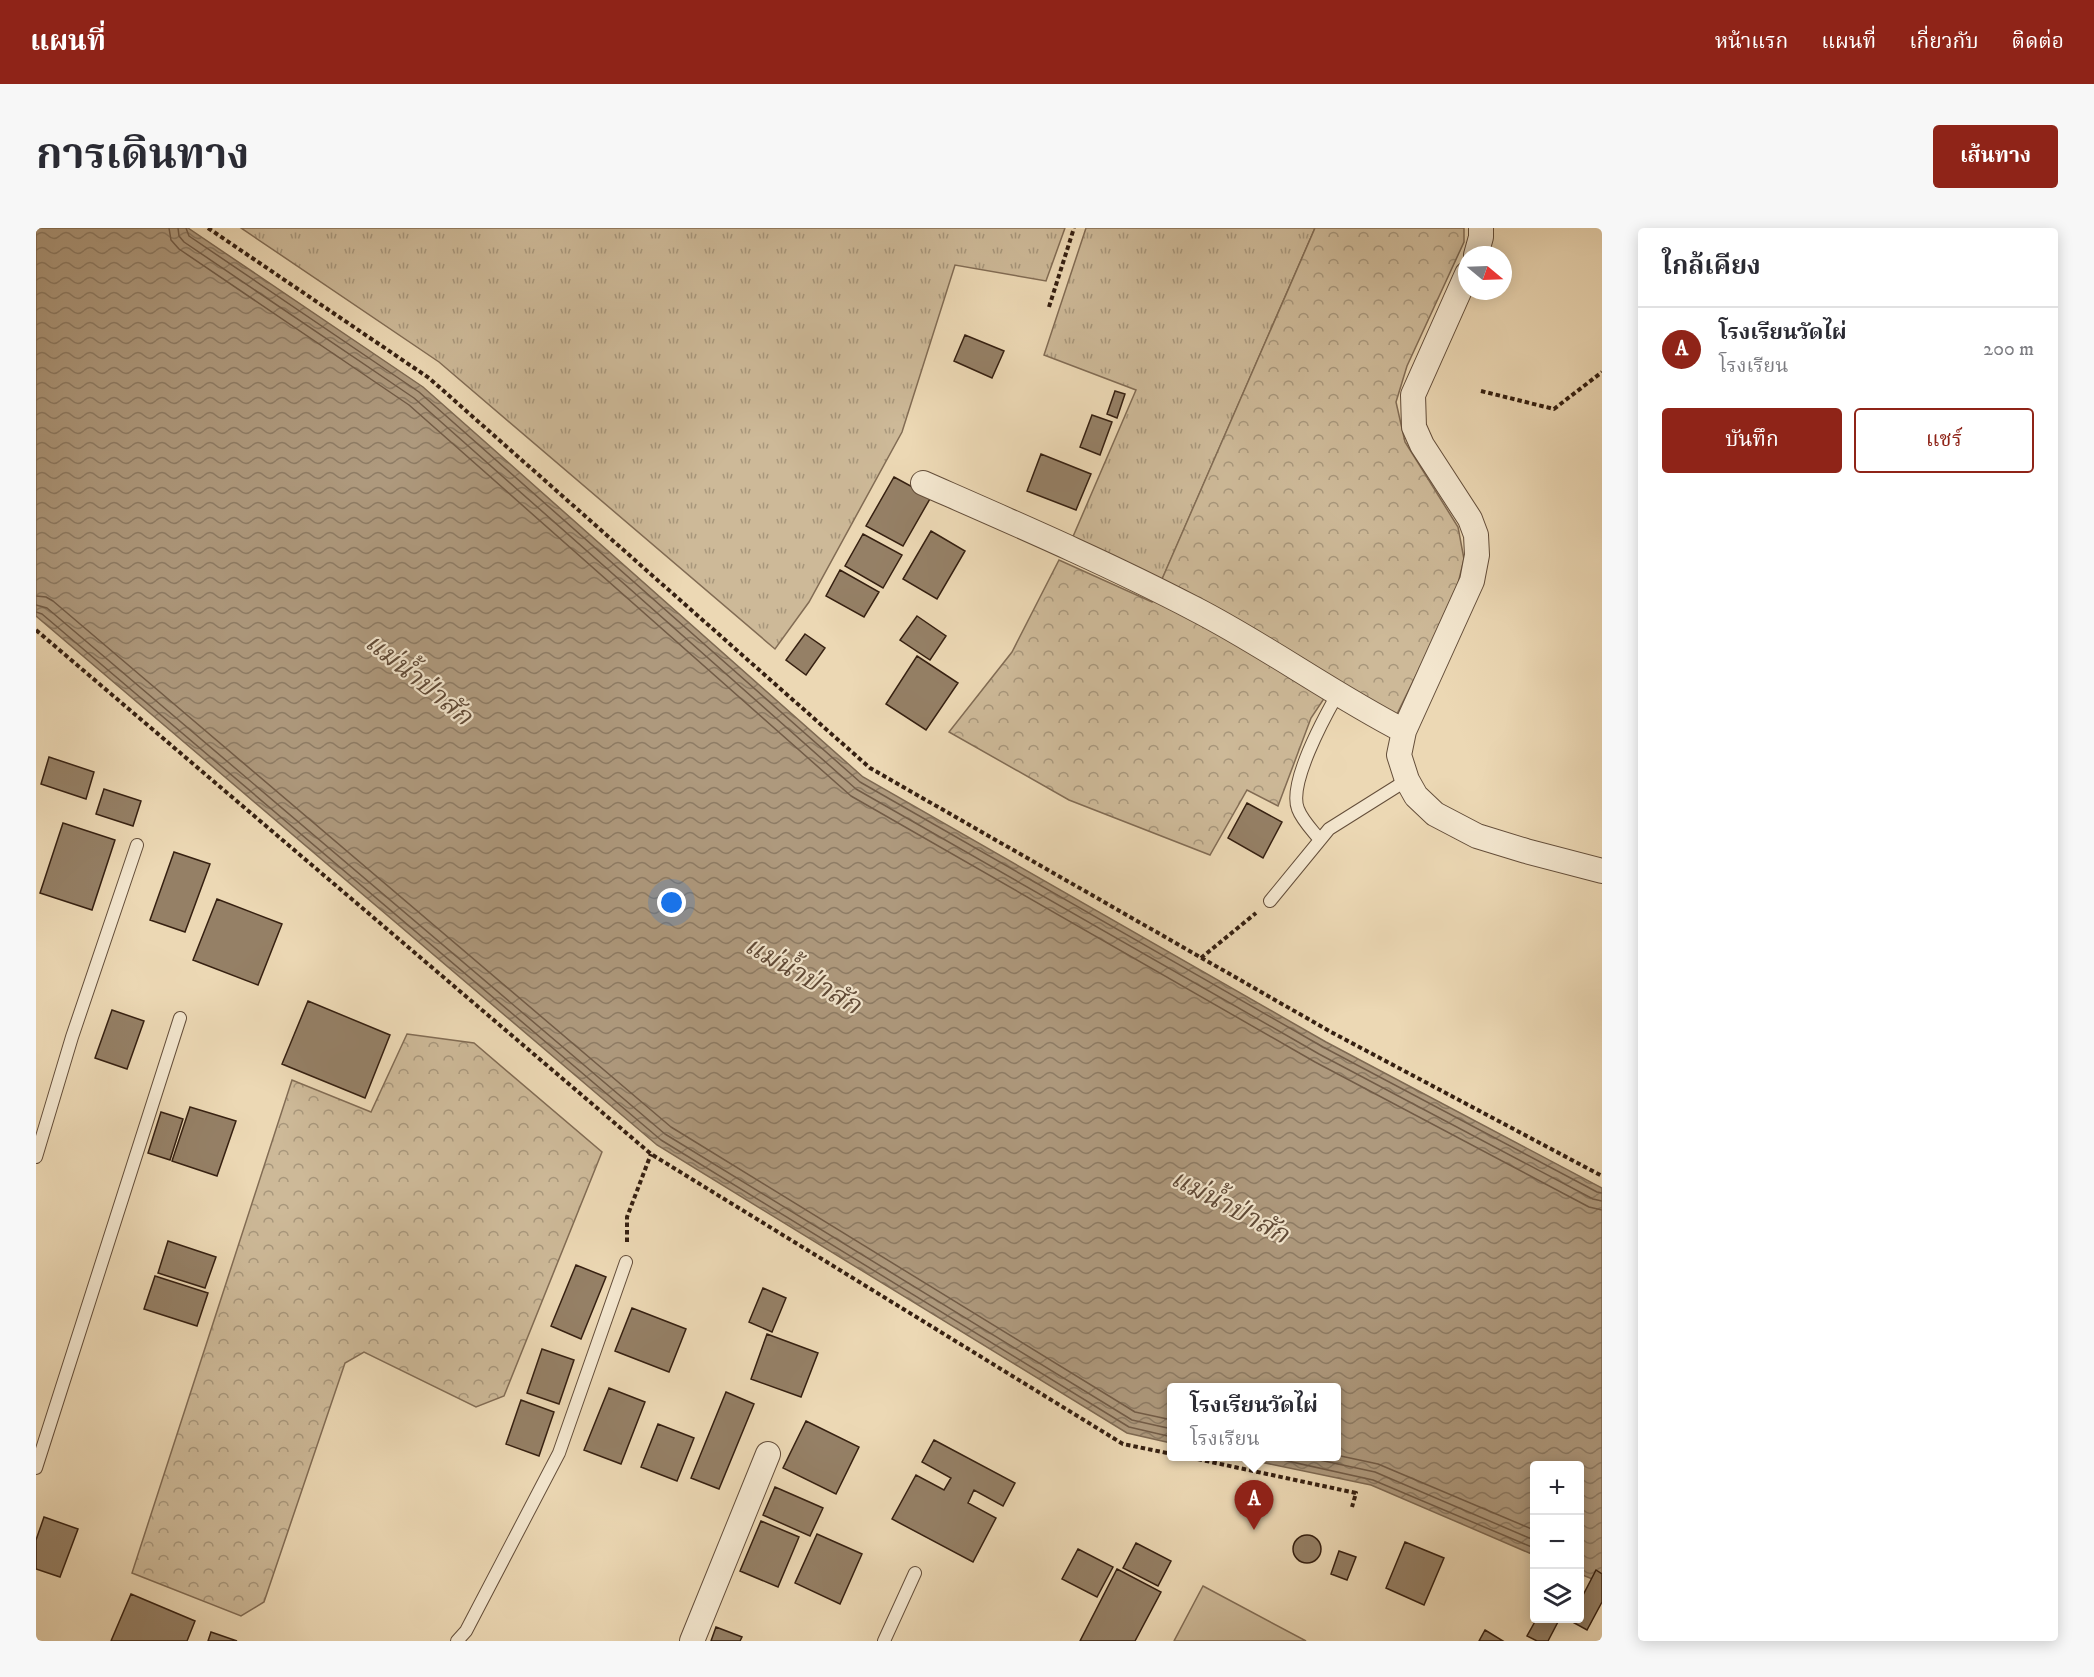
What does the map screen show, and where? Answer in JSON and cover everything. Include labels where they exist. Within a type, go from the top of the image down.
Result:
[{"type":"street","points":[[1478,246],[1481,228]]},
{"type":"street","points":[[1458,294],[1413,395],[1414,427],[1422,445],[1470,519],[1476,535],[1477,555],[1472,581],[1404,731],[1399,755],[1407,780],[1416,796],[1435,814],[1477,836],[1602,871]]},
{"type":"street","points":[[923,483],[1064,545],[1195,609],[1252,640],[1337,695],[1404,731]]},
{"type":"street","points":[[692,1641],[768,1454]]},
{"type":"lane","points":[[1320,840],[1298,810],[1295,794],[1320,726],[1337,695]]},
{"type":"lane","points":[[1270,901],[1329,829],[1407,780]]},
{"type":"lane","points":[[36,1157],[72,1037],[137,845]]},
{"type":"lane","points":[[36,1468],[180,1018]]},
{"type":"lane","points":[[457,1641],[466,1630],[559,1453],[626,1262]]},
{"type":"lane","points":[[884,1641],[915,1573]]},
{"type":"path","points":[[208,228],[429,378],[870,768],[1331,1032],[1602,1176]]},
{"type":"path","points":[[1049,307],[1074,228]]},
{"type":"path","points":[[1481,391],[1554,409],[1602,372]]},
{"type":"path","points":[[36,630],[651,1154],[1123,1444],[1167,1453]]},
{"type":"path","points":[[1201,958],[1270,901]]},
{"type":"path","points":[[626,1262],[627,1217],[651,1154]]},
{"type":"path","points":[[1206,1461],[1356,1493],[1352,1507]]},
{"type":"green space","points":[[241,228],[1065,228],[1046,281],[955,265],[902,432],[809,602],[775,649],[439,362]]},
{"type":"green space","points":[[1086,228],[1315,228],[1161,582],[1072,539],[1136,390],[1044,355]]},
{"type":"green space","points":[[1315,228],[1464,228],[1464,242],[1462,246],[1458,246],[1458,255],[1407,366],[1396,402],[1405,442],[1458,527],[1464,559],[1455,596],[1396,716],[1335,682],[1311,718],[1278,806],[1247,790],[1210,855],[1069,800],[949,732],[1012,652],[1059,560],[1152,602]]},
{"type":"green space","points":[[407,1034],[474,1043],[602,1152],[504,1396],[476,1407],[364,1352],[345,1363],[264,1602],[241,1616],[132,1573],[292,1080],[371,1112]]},
{"type":"green space","points":[[1203,1586],[1306,1641],[1174,1641]]},
{"type":"water","name":"แม่น้ำป่าสัก","points":[[36,228],[188,228],[423,387],[863,777],[1326,1042],[1602,1188],[1602,1583],[1584,1576],[1584,1461],[1530,1461],[1530,1553],[1371,1485],[1255,1461],[1341,1461],[1341,1383],[1167,1383],[1167,1442],[1127,1433],[657,1145],[36,616]]},
{"type":"building","points":[[965,335],[1004,351],[992,378],[954,361]]},
{"type":"building","points":[[1115,391],[1125,394],[1117,418],[1107,414]]},
{"type":"building","points":[[1092,415],[1112,422],[1100,455],[1080,447]]},
{"type":"building","points":[[1041,454],[1091,474],[1076,510],[1027,491]]},
{"type":"building","points":[[894,477],[931,497],[903,546],[866,526]]},
{"type":"building","points":[[931,531],[965,551],[937,599],[903,579]]},
{"type":"building","points":[[863,534],[902,555],[883,588],[845,566]]},
{"type":"building","points":[[840,570],[879,592],[864,617],[826,596]]},
{"type":"building","points":[[917,616],[946,636],[930,660],[900,640]]},
{"type":"building","points":[[805,634],[825,648],[806,675],[786,660]]},
{"type":"building","points":[[917,656],[958,683],[926,730],[886,704]]},
{"type":"building","points":[[49,757],[94,772],[86,799],[41,784]]},
{"type":"building","points":[[104,789],[141,801],[133,826],[96,814]]},
{"type":"building","points":[[1247,803],[1282,822],[1263,858],[1228,838]]},
{"type":"building","points":[[63,823],[115,840],[92,910],[40,893]]},
{"type":"building","points":[[174,852],[210,864],[185,932],[150,920]]},
{"type":"building","points":[[217,899],[282,924],[258,985],[193,960]]},
{"type":"building","points":[[308,1001],[390,1035],[365,1098],[282,1064]]},
{"type":"building","points":[[112,1010],[144,1021],[127,1069],[95,1058]]},
{"type":"building","points":[[190,1107],[236,1121],[217,1176],[172,1161]]},
{"type":"building","points":[[161,1112],[183,1119],[170,1160],[148,1153]]},
{"type":"building","points":[[168,1241],[216,1257],[205,1288],[158,1273]]},
{"type":"building","points":[[576,1265],[606,1277],[581,1339],[551,1326]]},
{"type":"building","points":[[155,1276],[208,1293],[197,1326],[144,1309]]},
{"type":"building","points":[[763,1288],[786,1298],[772,1332],[749,1322]]},
{"type":"building","points":[[632,1308],[686,1329],[669,1372],[615,1351]]},
{"type":"building","points":[[767,1334],[818,1353],[801,1397],[751,1379]]},
{"type":"building","points":[[542,1349],[574,1360],[559,1404],[527,1393]]},
{"type":"building","points":[[609,1388],[645,1402],[621,1464],[584,1450]]},
{"type":"building","points":[[726,1392],[754,1404],[719,1489],[691,1478]]},
{"type":"building","points":[[521,1400],[554,1412],[539,1456],[506,1444]]},
{"type":"building","points":[[806,1421],[859,1447],[836,1494],[783,1468]]},
{"type":"building","points":[[658,1424],[694,1438],[677,1481],[641,1467]]},
{"type":"building","points":[[934,1440],[1015,1483],[1003,1506],[974,1490],[968,1503],[996,1518],[973,1562],[892,1519],[916,1475],[944,1490],[951,1478],[922,1462]]},
{"type":"building","points":[[775,1487],[823,1508],[810,1536],[763,1515]]},
{"type":"building","points":[[44,1517],[78,1529],[60,1577],[36,1569],[36,1540]]},
{"type":"building","points":[[761,1521],[799,1537],[778,1587],[740,1571]]},
{"type":"building","points":[[817,1534],[862,1554],[840,1604],[795,1583]]},
{"type":"building","points":[[1307,1535],[1317,1539],[1321,1549],[1317,1559],[1307,1563],[1297,1559],[1293,1549],[1297,1539]]},
{"type":"building","points":[[1405,1542],[1444,1558],[1424,1605],[1386,1588]]},
{"type":"building","points":[[1136,1543],[1171,1561],[1158,1586],[1123,1568]]},
{"type":"building","points":[[1078,1549],[1113,1567],[1097,1597],[1062,1579]]},
{"type":"building","points":[[1339,1551],[1356,1557],[1347,1580],[1331,1574]]},
{"type":"building","points":[[1117,1569],[1161,1592],[1135,1641],[1080,1641]]},
{"type":"building","points":[[1596,1570],[1602,1574],[1602,1602],[1587,1630],[1574,1623],[1584,1623],[1584,1593]]},
{"type":"building","points":[[131,1594],[195,1621],[187,1641],[111,1641]]},
{"type":"building","points":[[1534,1623],[1557,1623],[1548,1641],[1537,1641],[1527,1636]]},
{"type":"building","points":[[716,1627],[742,1637],[740,1641],[711,1641]]},
{"type":"building","points":[[1485,1630],[1503,1641],[1479,1641]]},
{"type":"building","points":[[211,1632],[237,1641],[208,1641]]},
{"type":"place","name":"โรงเรียนวัดไผ่","points":[[1254,1530]]}]
